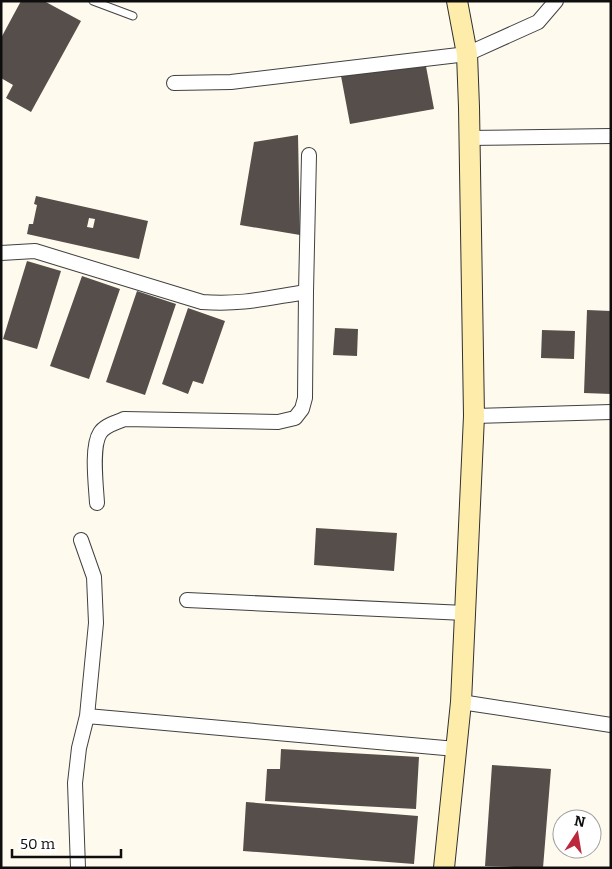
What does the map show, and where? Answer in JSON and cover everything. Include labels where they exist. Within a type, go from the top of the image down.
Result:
[{"type":"street","points":[[444,868],[462,702],[474,416],[467,54],[457,1]]},
{"type":"street","points":[[174,83],[231,82],[467,54],[538,22],[556,1]]},
{"type":"street","points":[[468,138],[611,136]]},
{"type":"street","points":[[97,503],[96,444],[101,432],[108,426],[124,419],[278,422],[295,418],[302,409],[305,398],[308,155]]},
{"type":"street","points":[[1,253],[35,251],[202,302],[251,303],[306,292]]},
{"type":"street","points":[[474,416],[611,412]]},
{"type":"street","points":[[78,868],[76,783],[79,748],[87,716],[96,623],[94,577],[81,540]]},
{"type":"street","points":[[187,600],[465,613]]},
{"type":"street","points":[[462,702],[611,726]]},
{"type":"street","points":[[87,716],[456,749]]},
{"type":"lane","points":[[93,1],[133,16]]},
{"type":"building","points":[[21,1],[44,1],[81,21],[31,112],[6,98],[13,85],[1,78],[1,38]]},
{"type":"building","points":[[425,61],[434,109],[350,124],[341,76]]},
{"type":"building","points":[[298,135],[300,235],[240,225],[254,142]]},
{"type":"building","points":[[36,196],[148,221],[139,259],[27,234],[29,224],[33,224],[37,205],[34,204]],"holes":[[[89,218],[95,219],[93,228],[87,227]]]},
{"type":"building","points":[[27,261],[61,271],[37,349],[3,339]]},
{"type":"building","points":[[82,276],[120,289],[89,379],[50,366]]},
{"type":"building","points":[[137,291],[176,304],[145,395],[106,382]]},
{"type":"building","points":[[188,308],[225,321],[203,384],[193,381],[188,394],[162,384]]},
{"type":"building","points":[[587,310],[611,311],[611,394],[584,393]]},
{"type":"building","points":[[335,328],[358,329],[357,356],[333,355]]},
{"type":"building","points":[[542,330],[575,331],[574,359],[541,358]]},
{"type":"building","points":[[316,528],[397,533],[394,571],[314,565]]},
{"type":"building","points":[[281,749],[419,757],[416,809],[265,801],[267,769],[280,769]]},
{"type":"building","points":[[492,765],[551,769],[543,868],[485,866]]},
{"type":"building","points":[[246,802],[418,816],[414,864],[243,851]]}]
